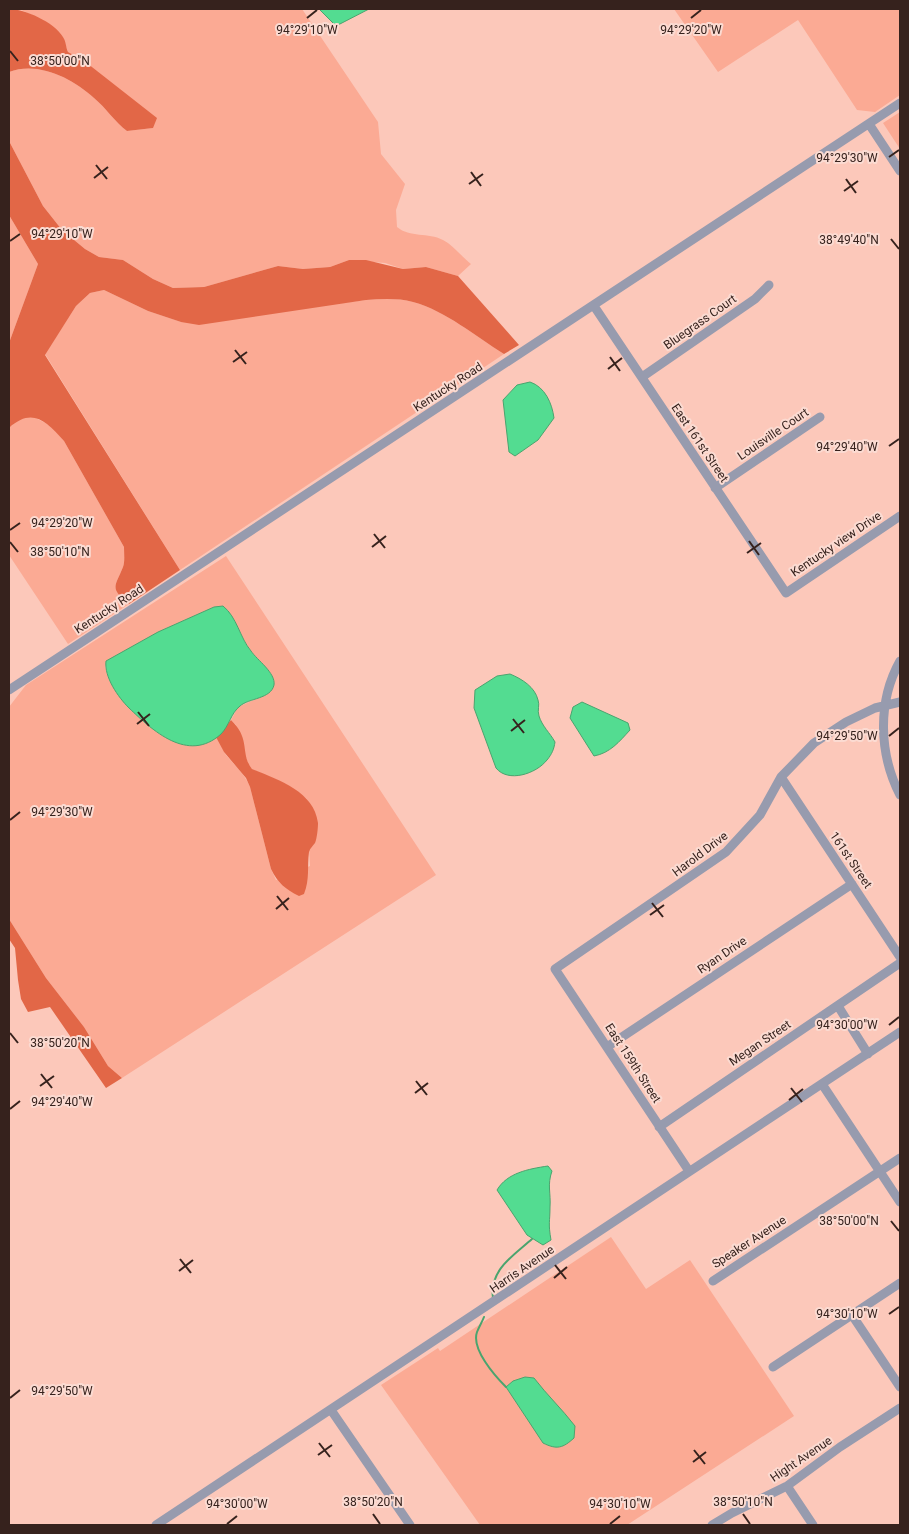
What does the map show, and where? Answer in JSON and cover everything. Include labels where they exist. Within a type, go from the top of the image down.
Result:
[{"type":"street","name":"Kentucky Road","points":[[9,690],[900,104]]},
{"type":"street","points":[[869,124],[900,171]]},
{"type":"street","name":"Bluegrass Court","points":[[642,377],[755,299],[769,285]]},
{"type":"street","name":"East 161st Street","points":[[594,306],[786,593]]},
{"type":"street","name":"Louisville Court","points":[[715,488],[820,417]]},
{"type":"street","name":"Kentucky view Drive","points":[[786,593],[900,516]]},
{"type":"street","points":[[900,661],[891,681],[885,704],[885,750],[891,774],[900,795]]},
{"type":"street","name":"Harold Drive","points":[[555,968],[726,852],[760,815],[781,777],[800,756],[830,732],[885,704],[900,702]]},
{"type":"street","name":"161st Street","points":[[781,777],[900,957]]},
{"type":"street","name":"Ryan Drive","points":[[607,1047],[852,884]]},
{"type":"street","name":"Megan Street","points":[[659,1127],[900,963]]},
{"type":"street","name":"East 159th Street","points":[[555,968],[689,1172]]},
{"type":"street","points":[[838,1006],[868,1054]]},
{"type":"street","name":"Harris Avenue","points":[[156,1525],[900,1032]]},
{"type":"street","points":[[822,1084],[900,1202]]},
{"type":"street","name":"Speaker Avenue","points":[[712,1281],[900,1158]]},
{"type":"street","points":[[773,1367],[900,1283]]},
{"type":"street","points":[[852,1315],[900,1388]]},
{"type":"street","name":"Hight Avenue","points":[[712,1525],[787,1486],[840,1447],[900,1408]]},
{"type":"street","points":[[330,1410],[410,1525]]},
{"type":"street","points":[[787,1486],[813,1525]]},
{"type":"shaded area","points":[[9,9],[23,11],[39,17],[53,26],[64,39],[68,52],[83,60],[157,118],[153,128],[127,131],[85,91],[76,84],[54,73],[31,69],[9,72]]},
{"type":"shaded area","points":[[19,9],[302,9],[378,122],[381,154],[405,184],[396,210],[397,227],[408,233],[431,236],[443,240],[471,264],[458,276],[426,267],[403,269],[385,263],[349,260],[330,267],[303,269],[278,266],[204,287],[173,288],[153,279],[123,260],[99,257],[85,249],[62,230],[43,206],[9,141],[9,72],[31,69],[54,73],[76,84],[85,91],[127,131],[153,128],[83,60],[68,52],[63,37],[43,20]]},
{"type":"shaded area","points":[[319,9],[369,9],[336,26]]},
{"type":"shaded area","points":[[674,9],[900,9],[900,95],[875,112],[857,110],[798,20],[718,72]]},
{"type":"shaded area","points":[[900,112],[900,149],[883,123]]},
{"type":"shaded area","points":[[9,141],[43,206],[62,230],[85,249],[99,257],[123,260],[153,279],[173,288],[204,287],[278,266],[303,269],[330,267],[349,260],[366,260],[403,269],[426,267],[458,276],[519,345],[504,354],[437,311],[402,300],[366,300],[199,325],[181,322],[148,311],[104,290],[90,293],[76,306],[45,355],[180,570],[129,604],[118,594],[115,587],[124,565],[124,547],[64,441],[51,428],[38,419],[25,418],[9,428],[9,343],[38,264],[9,215]]},
{"type":"shaded area","points":[[9,215],[38,264],[9,343]]},
{"type":"shaded area","points":[[104,290],[148,311],[181,322],[366,300],[390,299],[407,301],[437,311],[504,354],[180,570],[45,354],[76,306],[90,293]]},
{"type":"shaded area","points":[[530,382],[540,388],[547,396],[554,418],[538,440],[515,456],[509,452],[503,400],[517,385]]},
{"type":"shaded area","points":[[32,416],[51,426],[64,441],[124,547],[124,565],[116,583],[116,591],[129,604],[68,644],[9,555],[9,428],[20,418]]},
{"type":"shaded area","points":[[226,556],[436,875],[122,1078],[108,1066],[84,1027],[46,978],[9,919],[9,707],[26,685]],"holes":[[[214,607],[228,610],[249,649],[272,675],[265,695],[238,707],[231,720],[236,725],[248,764],[252,769],[286,784],[307,799],[315,842],[309,850],[310,866],[276,880],[271,869],[248,782],[226,755],[218,739],[216,737],[204,743],[178,743],[126,705],[109,680],[105,666],[158,632]]]},
{"type":"shaded area","points":[[223,606],[232,616],[247,646],[269,671],[274,680],[274,685],[269,693],[240,706],[234,712],[221,734],[209,742],[196,746],[183,745],[148,726],[125,703],[116,693],[109,680],[106,661],[158,632],[214,607]]},
{"type":"shaded area","points":[[510,674],[523,681],[534,691],[539,702],[538,714],[540,720],[555,742],[551,754],[542,765],[529,773],[515,776],[501,773],[496,768],[474,708],[475,690],[497,676]]},
{"type":"shaded area","points":[[582,702],[628,723],[630,730],[610,750],[600,755],[594,756],[570,718],[573,707]]},
{"type":"shaded area","points":[[231,720],[241,734],[246,758],[252,769],[293,788],[310,803],[315,812],[318,823],[317,833],[315,843],[309,852],[308,878],[304,894],[299,896],[286,888],[279,882],[271,869],[250,787],[246,778],[224,752],[216,737]]},
{"type":"shaded area","points":[[9,919],[46,978],[84,1027],[108,1066],[122,1078],[106,1088],[50,1007],[28,1012],[21,999],[15,948],[9,939]]},
{"type":"shaded area","points":[[548,1166],[552,1171],[549,1185],[551,1240],[543,1245],[527,1235],[497,1190],[501,1184],[512,1176],[526,1170]]},
{"type":"shaded area","points":[[611,1237],[646,1289],[690,1260],[794,1416],[627,1525],[480,1525],[381,1385],[438,1348],[440,1351]]},
{"type":"shaded area","points":[[525,1377],[534,1378],[575,1426],[574,1438],[566,1444],[560,1447],[552,1447],[543,1443],[506,1387],[513,1381]]},
{"type":"waterway","points":[[493,1298],[493,1288],[499,1271],[511,1257],[532,1239]]},
{"type":"waterway","points":[[484,1317],[477,1332],[477,1346],[485,1362],[506,1387]]}]
